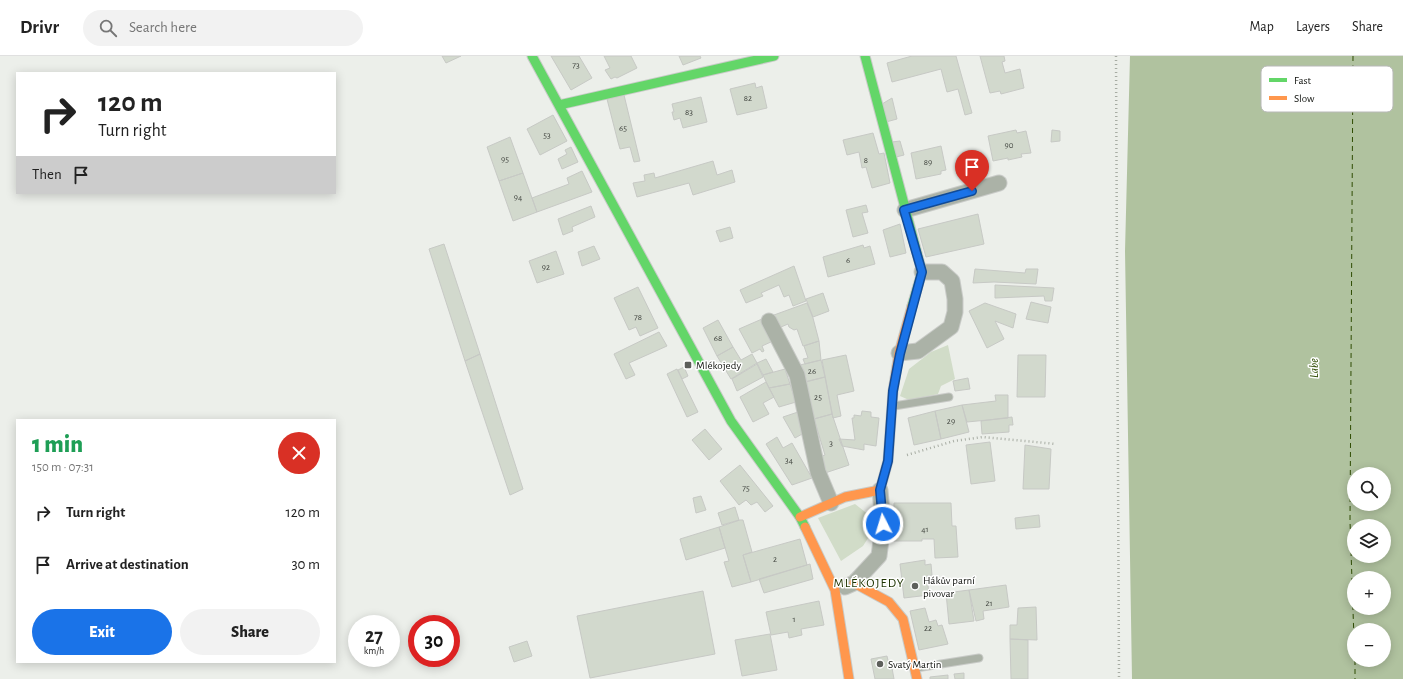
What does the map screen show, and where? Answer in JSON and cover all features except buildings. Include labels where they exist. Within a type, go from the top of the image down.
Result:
[{"type":"street","points":[[532,56],[731,421],[800,517],[835,590],[849,679]]},
{"type":"street","points":[[559,105],[774,56]]},
{"type":"street","points":[[835,590],[854,583],[879,556],[883,524],[880,490],[888,461],[893,391],[900,354],[922,272],[904,210],[868,57]]},
{"type":"street","points":[[904,210],[999,183]]},
{"type":"street","points":[[900,354],[918,351],[951,327],[955,312],[955,299],[952,282],[942,272],[922,272]]},
{"type":"street","points":[[769,321],[797,375],[818,472],[831,503]]},
{"type":"street","points":[[800,517],[845,497],[880,490]]},
{"type":"street","points":[[854,583],[889,602],[903,619],[917,679]]},
{"type":"lane","points":[[892,406],[949,397]]},
{"type":"lane","points":[[914,669],[979,658]]},
{"type":"path","points":[[1116,56],[1119,679]]},
{"type":"path","points":[[888,461],[954,441],[983,437],[1056,444]]},
{"type":"shaded area","points":[[948,345],[955,379],[941,386],[938,394],[909,400],[900,396],[909,369],[931,352]]},
{"type":"shaded area","points":[[855,504],[869,515],[870,535],[863,546],[841,561],[818,518]]},
{"type":"water","name":"Labe","points":[[1130,56],[1403,56],[1403,679],[1132,679],[1125,251]]},
{"type":"ferry route","points":[[1353,56],[1353,66]]},
{"type":"ferry route","points":[[1353,112],[1350,521],[1353,623]]},
{"type":"ferry route","points":[[1355,667],[1355,679]]},
{"type":"traffic: fast","points":[[532,56],[731,421],[800,517],[805,527]]},
{"type":"traffic: fast","points":[[559,105],[774,56]]},
{"type":"traffic: fast","points":[[865,56],[922,272],[912,306]]},
{"type":"traffic: slow","points":[[800,517],[845,497],[880,490],[888,461],[893,391],[899,353],[912,306]]},
{"type":"traffic: slow","points":[[805,527],[835,590],[849,679]]},
{"type":"traffic: slow","points":[[854,583],[889,602],[903,619],[917,679]]},
{"type":"place","name":"Mlékojedy","points":[[688,365]]},
{"type":"place","name":"Hákův parní pivovar","points":[[915,586]]},
{"type":"place","name":"Svatý Martin","points":[[880,664]]},
{"type":"district","name":"MLÉKOJEDY","points":[[869,582]]},
{"type":"route","points":[[883,524],[880,490],[888,461],[893,391],[900,354],[922,272],[904,210],[972,191]]}]
